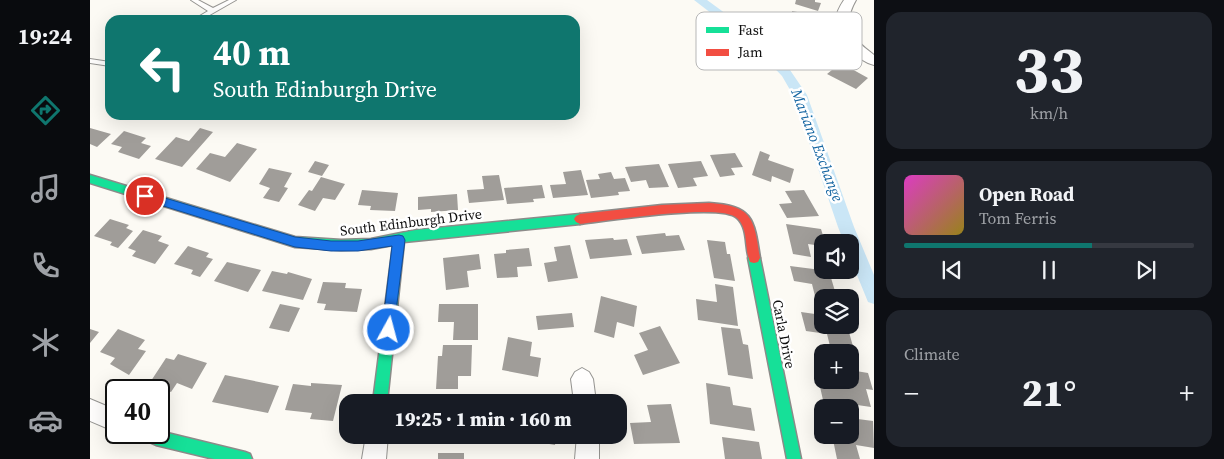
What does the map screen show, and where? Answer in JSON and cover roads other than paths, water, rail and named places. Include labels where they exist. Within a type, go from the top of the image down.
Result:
[{"type":"street","points":[[843,12],[850,0]]},
{"type":"street","points":[[862,52],[874,61]]},
{"type":"street","name":"South Edinburgh Drive","points":[[90,178],[295,242],[331,246],[358,246],[399,240],[416,235],[704,207],[727,208],[742,215]]},
{"type":"street","name":"Carla Drive","points":[[742,215],[748,226],[794,459]]},
{"type":"street","points":[[381,394],[399,240]]},
{"type":"street","points":[[582,379],[584,394]]},
{"type":"street","points":[[90,410],[105,416]]},
{"type":"street","points":[[170,441],[245,459]]},
{"type":"street","points":[[374,459],[376,444]]},
{"type":"street","points":[[587,459],[588,444]]},
{"type":"lane","points":[[194,0],[213,11]]},
{"type":"lane","points":[[205,15],[233,0]]},
{"type":"lane","points":[[90,60],[105,63]]},
{"type":"waterway","name":"Mariano Exchange","points":[[700,0],[716,12]]},
{"type":"waterway","name":"Mariano Exchange","points":[[783,70],[800,95],[846,227],[874,296]]}]
